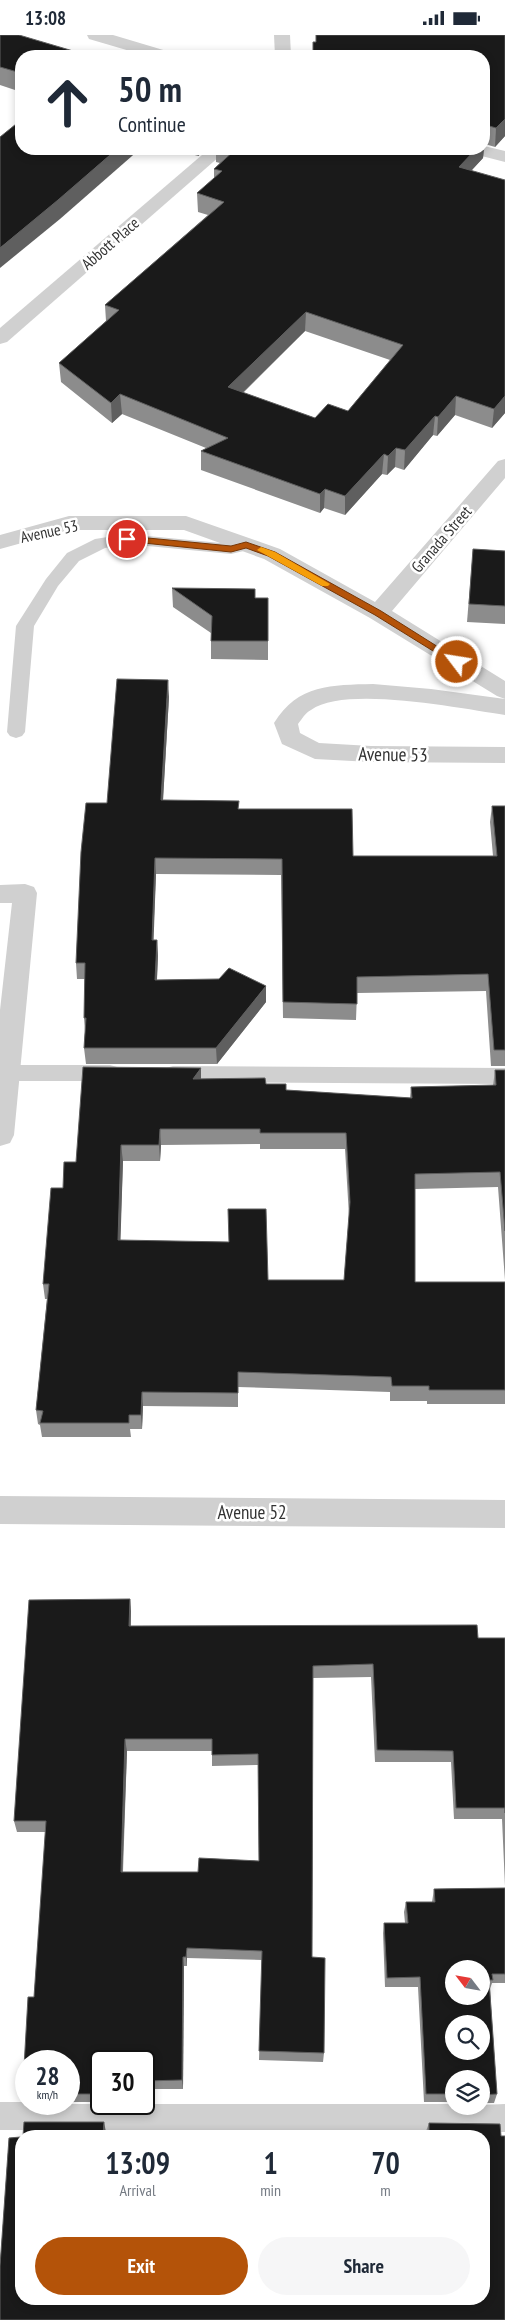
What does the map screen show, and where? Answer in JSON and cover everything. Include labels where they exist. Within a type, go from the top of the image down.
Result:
[{"type":"street","points":[[95,35],[144,50]]},
{"type":"street","points":[[282,35],[283,50]]},
{"type":"street","points":[[490,153],[505,157]]},
{"type":"street","name":"Abbott Place","points":[[0,338],[212,155]]},
{"type":"street","name":"Granada Street","points":[[378,613],[505,465]]},
{"type":"street","name":"Avenue 53","points":[[0,542],[69,523],[186,523],[272,554],[378,613],[505,691]]},
{"type":"street","name":"Avenue 53","points":[[505,707],[372,692],[331,693],[304,703],[286,723],[290,738],[315,751],[371,754],[505,755]]},
{"type":"street","points":[[0,894],[25,893],[0,1135]]},
{"type":"street","name":"Avenue 52","points":[[0,1510],[505,1514]]},
{"type":"lane","points":[[16,732],[25,626],[52,583],[73,557],[101,543],[127,539],[231,549],[246,545]]},
{"type":"lane","points":[[6,1073],[126,1073]]},
{"type":"lane","points":[[155,1073],[505,1076]]},
{"type":"lane","points":[[0,2116],[505,2118]]},
{"type":"building","points":[[0,35],[19,35],[70,50],[15,50],[15,71],[0,67]]},
{"type":"building","points":[[316,35],[505,35],[505,119],[496,128],[490,126],[490,50],[313,50],[313,42],[316,42]]},
{"type":"building","points":[[15,125],[15,155],[110,155],[0,248],[0,137]]},
{"type":"building","points":[[229,155],[470,155],[459,167],[505,180],[505,396],[494,409],[456,396],[438,417],[435,416],[405,450],[396,448],[388,456],[384,454],[345,496],[325,489],[320,494],[201,451],[228,438],[120,394],[111,403],[59,363],[119,310],[105,305],[224,202],[197,193],[222,171],[214,169]],"holes":[[[306,312],[403,345],[348,411],[328,404],[315,418],[228,387]]]},
{"type":"building","points":[[473,549],[505,551],[505,606],[469,604]]},
{"type":"building","points":[[172,588],[255,589],[255,598],[268,598],[268,641],[211,641],[212,616]]},
{"type":"building","points":[[117,679],[168,680],[161,800],[239,801],[238,809],[352,809],[353,856],[497,856],[492,806],[505,806],[505,1050],[494,1050],[488,974],[357,977],[357,1004],[283,1002],[282,859],[155,858],[152,940],[157,940],[155,980],[219,979],[229,968],[266,986],[216,1048],[84,1048],[86,1018],[84,1018],[85,963],[76,963],[81,852],[86,803],[107,803]]},
{"type":"building","points":[[83,1067],[201,1068],[193,1079],[265,1078],[266,1084],[286,1084],[286,1090],[412,1098],[411,1087],[496,1085],[495,1070],[505,1070],[505,1231],[500,1172],[415,1174],[415,1282],[505,1282],[505,1390],[429,1390],[429,1386],[392,1386],[391,1377],[238,1372],[238,1393],[142,1392],[141,1415],[129,1415],[129,1423],[40,1423],[43,1411],[36,1410],[49,1284],[43,1284],[51,1188],[63,1188],[64,1162],[76,1162]],"holes":[[[160,1129],[260,1129],[260,1133],[346,1133],[350,1202],[344,1280],[268,1280],[266,1209],[228,1209],[229,1242],[118,1240],[121,1145],[159,1145]]]},
{"type":"building","points":[[130,1599],[129,1626],[477,1625],[478,1638],[505,1638],[505,1808],[456,1808],[453,1751],[377,1750],[373,1664],[313,1666],[312,1957],[325,1958],[324,2053],[259,2051],[262,1951],[187,1948],[186,1957],[183,1957],[182,2080],[155,2081],[155,2050],[90,2050],[90,2094],[80,2094],[80,2050],[25,2050],[28,1997],[34,1997],[46,1821],[14,1821],[29,1600]],"holes":[[[125,1739],[212,1739],[212,1755],[258,1754],[259,1861],[199,1858],[198,1872],[121,1872]]]},
{"type":"building","points":[[505,1888],[505,1974],[492,1974],[493,1980],[490,1980],[490,1960],[445,1960],[445,2005],[490,2005],[490,1994],[497,2094],[490,2094],[490,2070],[445,2070],[445,2094],[426,2094],[420,1977],[387,1978],[384,1923],[408,1923],[406,1902],[435,1902],[434,1889]]},
{"type":"building","points":[[24,2122],[104,2122],[103,2130],[23,2130]]},
{"type":"building","points":[[429,2123],[500,2124],[501,2136],[505,2136],[505,2320],[0,2320],[0,2266],[9,2138],[15,2138],[15,2305],[490,2305],[490,2130],[429,2130]]},
{"type":"slow traffic","points":[[261,550],[272,554],[325,584]]},
{"type":"route","points":[[127,539],[231,549],[246,545],[272,554],[378,613],[457,662]]}]
